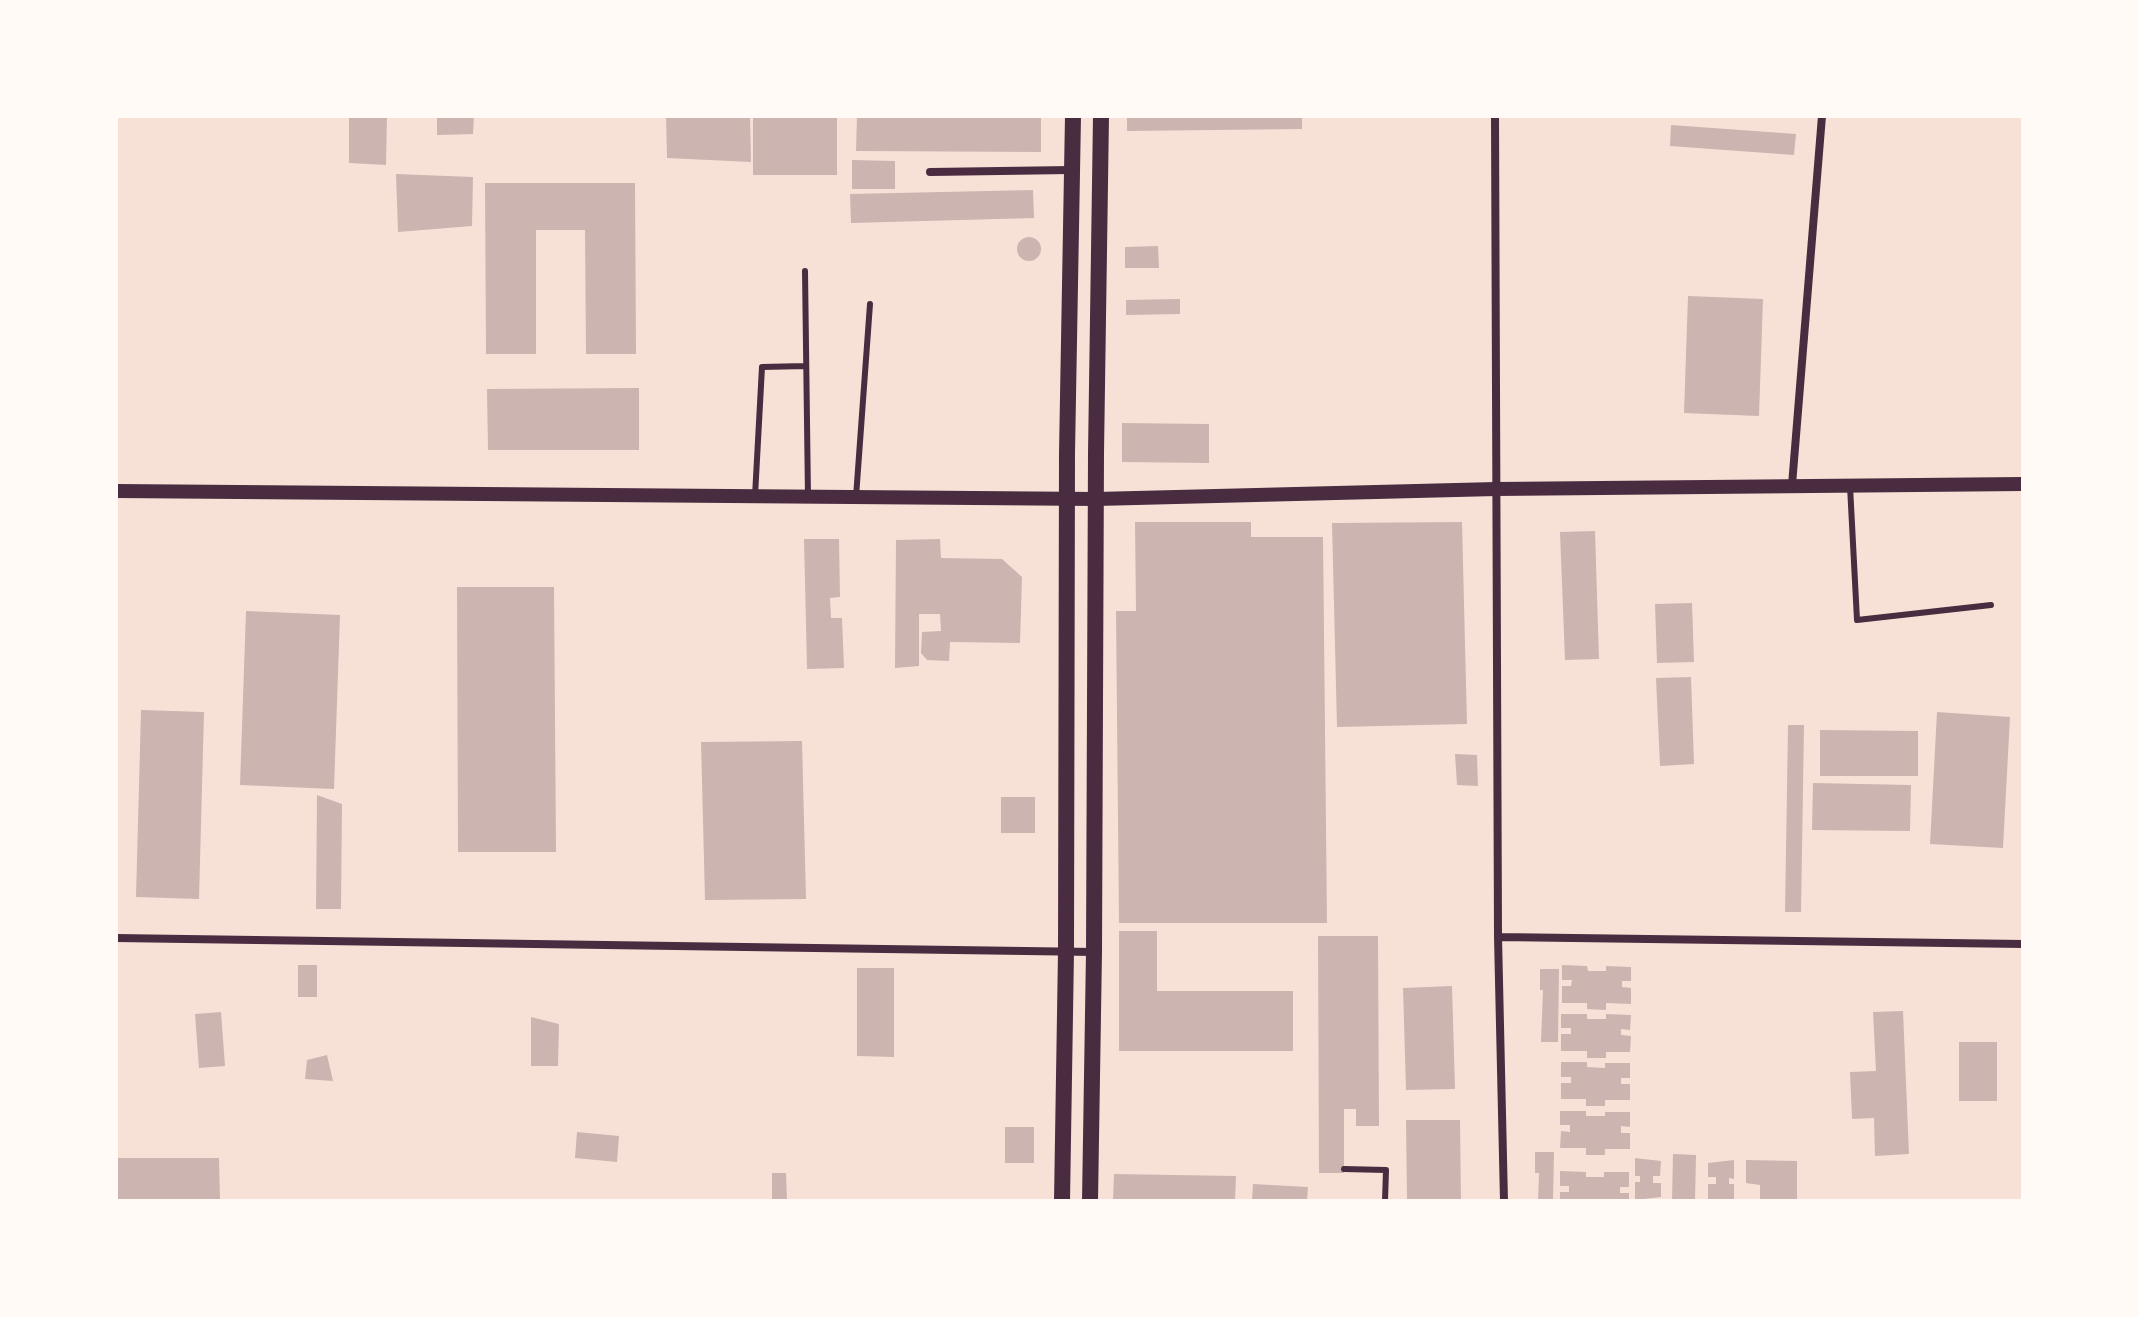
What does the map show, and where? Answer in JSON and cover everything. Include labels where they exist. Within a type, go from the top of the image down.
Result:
[{"type":"main road","points":[[1062,1201],[1073,116]]},
{"type":"main road","points":[[1090,1201],[1101,116]]},
{"type":"street","points":[[1495,116],[1498,937],[1504,1201]]},
{"type":"street","points":[[1792,485],[1822,116]]},
{"type":"street","points":[[930,172],[1071,170]]},
{"type":"street","points":[[116,491],[1096,499],[1496,489],[2023,484]]},
{"type":"street","points":[[1498,937],[2023,944]]},
{"type":"street","points":[[116,938],[1094,952]]},
{"type":"lane","points":[[805,271],[808,497]]},
{"type":"lane","points":[[856,497],[870,304]]},
{"type":"lane","points":[[755,496],[762,367],[806,366]]},
{"type":"lane","points":[[1850,486],[1857,620],[1991,605]]},
{"type":"lane","points":[[1344,1169],[1386,1170],[1385,1201]]},
{"type":"building","points":[[349,116],[387,116],[386,165],[349,163]]},
{"type":"building","points":[[437,116],[474,116],[473,134],[437,135]]},
{"type":"building","points":[[666,116],[750,116],[751,162],[667,158]]},
{"type":"building","points":[[753,116],[837,116],[837,175],[753,175]]},
{"type":"building","points":[[857,116],[1041,116],[1041,152],[856,151]]},
{"type":"building","points":[[1127,116],[1302,116],[1302,129],[1127,131]]},
{"type":"building","points":[[1671,125],[1796,134],[1794,155],[1670,146]]},
{"type":"building","points":[[852,160],[895,161],[895,189],[852,189]]},
{"type":"building","points":[[396,174],[473,177],[472,226],[398,232]]},
{"type":"building","points":[[485,183],[635,183],[636,354],[586,354],[585,230],[536,230],[536,354],[486,354]]},
{"type":"building","points":[[1033,190],[1034,218],[851,223],[850,194]]},
{"type":"building","points":[[1029,237],[1037,241],[1041,249],[1037,257],[1029,261],[1021,257],[1017,249],[1021,241]]},
{"type":"building","points":[[1158,246],[1159,268],[1125,268],[1125,247]]},
{"type":"building","points":[[1688,296],[1763,299],[1759,416],[1684,413]]},
{"type":"building","points":[[1180,299],[1180,314],[1126,315],[1126,300]]},
{"type":"building","points":[[639,388],[639,450],[488,450],[487,389]]},
{"type":"building","points":[[1122,423],[1209,424],[1209,463],[1122,462]]},
{"type":"building","points":[[1135,522],[1251,522],[1251,537],[1323,537],[1327,923],[1119,923],[1116,611],[1136,611]]},
{"type":"building","points":[[1462,522],[1467,724],[1337,727],[1332,523]]},
{"type":"building","points":[[1595,531],[1599,659],[1565,660],[1560,532]]},
{"type":"building","points":[[804,539],[839,539],[840,597],[830,598],[831,618],[842,618],[844,668],[807,669]]},
{"type":"building","points":[[940,539],[941,558],[1002,559],[1022,577],[1020,643],[950,642],[949,661],[927,660],[921,653],[922,632],[941,631],[940,614],[919,614],[919,666],[895,668],[896,540]]},
{"type":"building","points":[[457,587],[554,587],[556,852],[458,852]]},
{"type":"building","points":[[1692,603],[1694,662],[1657,663],[1655,604]]},
{"type":"building","points":[[246,611],[340,615],[334,789],[240,785]]},
{"type":"building","points":[[1691,677],[1694,764],[1660,766],[1656,678]]},
{"type":"building","points":[[141,710],[204,712],[199,899],[136,897]]},
{"type":"building","points":[[1937,712],[2010,717],[2003,848],[1930,844]]},
{"type":"building","points":[[1788,725],[1804,725],[1801,912],[1785,912]]},
{"type":"building","points":[[1820,730],[1918,731],[1918,776],[1820,776]]},
{"type":"building","points":[[802,741],[806,899],[705,900],[701,742]]},
{"type":"building","points":[[1455,754],[1477,755],[1478,786],[1457,785]]},
{"type":"building","points":[[1813,783],[1911,785],[1910,831],[1812,830]]},
{"type":"building","points":[[317,795],[342,804],[341,909],[316,909]]},
{"type":"building","points":[[1001,797],[1035,797],[1035,833],[1001,833]]},
{"type":"building","points":[[1119,931],[1157,931],[1157,991],[1293,991],[1293,1051],[1119,1051]]},
{"type":"building","points":[[1318,936],[1378,936],[1379,1126],[1356,1126],[1356,1109],[1344,1109],[1344,1173],[1319,1173]]},
{"type":"building","points":[[298,965],[317,965],[317,997],[298,997]]},
{"type":"building","points":[[1562,965],[1587,966],[1588,971],[1606,971],[1606,966],[1631,967],[1631,981],[1622,981],[1622,987],[1631,988],[1631,1004],[1606,1003],[1606,1010],[1587,1009],[1587,1003],[1562,1003],[1562,986],[1571,986],[1572,980],[1562,980]]},
{"type":"building","points":[[857,968],[894,968],[894,1057],[857,1056]]},
{"type":"building","points":[[1540,969],[1559,969],[1558,1042],[1541,1042],[1543,990],[1540,990]]},
{"type":"building","points":[[1452,986],[1455,1089],[1406,1090],[1403,988]]},
{"type":"building","points":[[1903,1011],[1909,1154],[1875,1156],[1874,1118],[1852,1119],[1850,1072],[1876,1071],[1873,1012]]},
{"type":"building","points":[[221,1012],[225,1066],[199,1068],[195,1014]]},
{"type":"building","points":[[1561,1014],[1587,1014],[1587,1019],[1606,1019],[1606,1014],[1631,1015],[1630,1030],[1621,1029],[1621,1035],[1631,1036],[1630,1052],[1606,1052],[1606,1058],[1587,1058],[1587,1051],[1561,1051],[1561,1034],[1571,1034],[1571,1028],[1561,1028]]},
{"type":"building","points":[[531,1017],[559,1024],[558,1066],[531,1066]]},
{"type":"building","points":[[1959,1042],[1997,1042],[1997,1101],[1959,1101]]},
{"type":"building","points":[[327,1055],[333,1081],[305,1079],[307,1060]]},
{"type":"building","points":[[1561,1062],[1587,1062],[1587,1067],[1605,1068],[1605,1063],[1630,1063],[1630,1078],[1621,1078],[1621,1084],[1630,1084],[1630,1100],[1605,1100],[1605,1106],[1586,1106],[1586,1099],[1561,1099],[1561,1083],[1571,1083],[1571,1077],[1561,1077]]},
{"type":"building","points":[[1560,1111],[1586,1111],[1586,1116],[1630,1112],[1630,1127],[1621,1126],[1621,1133],[1630,1133],[1630,1149],[1605,1149],[1605,1155],[1586,1155],[1586,1148],[1560,1148],[1561,1131],[1570,1132],[1570,1125],[1560,1125]]},
{"type":"building","points":[[1406,1120],[1460,1120],[1461,1201],[1407,1201]]},
{"type":"building","points":[[1005,1127],[1034,1127],[1034,1163],[1005,1163]]},
{"type":"building","points":[[577,1132],[619,1136],[617,1162],[575,1158]]},
{"type":"building","points":[[1535,1152],[1554,1152],[1553,1201],[1538,1201],[1539,1173],[1535,1173]]},
{"type":"building","points":[[1673,1154],[1696,1155],[1695,1201],[1672,1201]]},
{"type":"building","points":[[116,1158],[219,1158],[220,1201],[116,1201]]},
{"type":"building","points":[[1635,1158],[1661,1161],[1660,1176],[1653,1176],[1653,1183],[1661,1183],[1661,1197],[1635,1200],[1635,1182],[1640,1182],[1640,1176],[1635,1176]]},
{"type":"building","points":[[1734,1160],[1734,1179],[1729,1178],[1729,1184],[1734,1184],[1734,1201],[1708,1199],[1708,1184],[1716,1184],[1716,1177],[1708,1177],[1708,1163]]},
{"type":"building","points":[[1746,1160],[1797,1161],[1797,1201],[1760,1201],[1760,1185],[1746,1183]]},
{"type":"building","points":[[1560,1171],[1586,1172],[1586,1177],[1604,1177],[1604,1172],[1629,1172],[1629,1187],[1620,1187],[1620,1193],[1629,1193],[1629,1201],[1560,1201],[1560,1192],[1569,1192],[1569,1186],[1560,1186]]},
{"type":"building","points":[[772,1173],[786,1173],[787,1201],[772,1201]]},
{"type":"building","points":[[1114,1174],[1236,1176],[1235,1201],[1113,1201]]},
{"type":"building","points":[[1253,1184],[1308,1187],[1307,1201],[1252,1201]]}]
